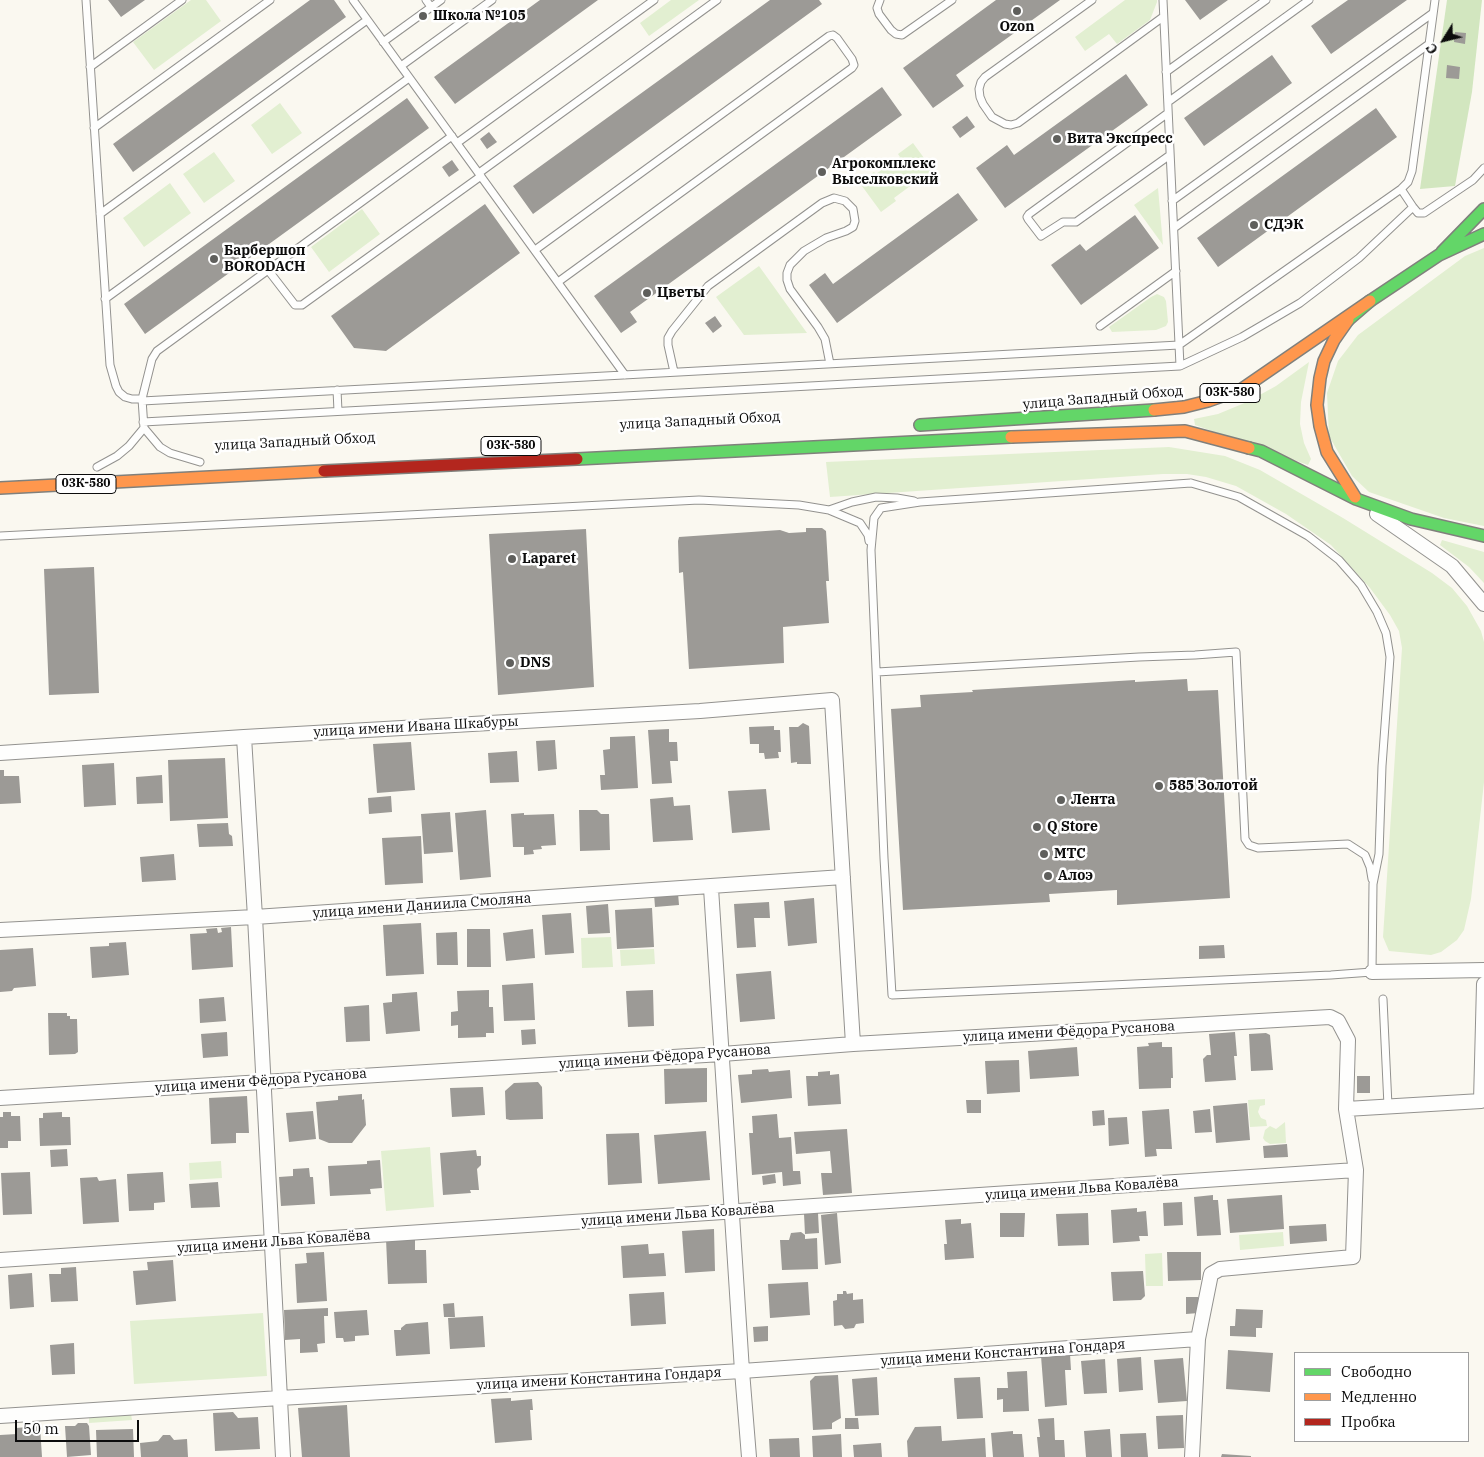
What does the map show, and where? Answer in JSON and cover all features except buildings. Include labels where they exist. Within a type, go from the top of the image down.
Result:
[{"type":"main road","points":[[1439,254],[1484,209]]},
{"type":"main road","name":"03К-580","points":[[1356,499],[1327,452],[1317,405],[1324,361],[1334,340],[1347,321],[1370,301],[1439,254],[1484,234]]},
{"type":"main road","name":"улица Западный Обход","points":[[913,425],[1124,413],[1184,407],[1208,401],[1242,388],[1267,373],[1370,301]]},
{"type":"main road","name":"03К-580","points":[[0,488],[764,448],[1061,435],[1185,432],[1219,438],[1261,451],[1356,499],[1411,519],[1484,536]]},
{"type":"main road","name":"улица Западный Обход","points":[[162,464],[204,462]]},
{"type":"main road","name":"03К-580","points":[[92,468],[125,466]]},
{"type":"street","points":[[1356,499],[1452,566],[1484,604]]},
{"type":"street","name":"улица имени Ивана Шкабуры","points":[[0,753],[244,737],[691,712],[832,700],[843,877]]},
{"type":"street","points":[[244,737],[256,917],[284,1457]]},
{"type":"street","points":[[843,877],[854,1044]]},
{"type":"street","name":"улица имени Даниила Смоляна","points":[[0,930],[256,917],[711,888],[843,877]]},
{"type":"street","points":[[711,888],[742,1371],[750,1457]]},
{"type":"street","points":[[1372,972],[1484,970]]},
{"type":"street","points":[[1192,1457],[1198,1339],[1211,1274],[1220,1270],[1353,1256],[1356,1170],[1346,1109],[1481,1101],[1484,984]]},
{"type":"street","name":"улица имени Фёдора Русанова","points":[[0,1098],[722,1054],[854,1044],[1330,1017],[1338,1021],[1348,1040],[1346,1109]]},
{"type":"street","name":"улица имени Льва Ковалёва","points":[[0,1260],[1356,1170]]},
{"type":"street","name":"улица имени Константина Гондаря","points":[[0,1416],[742,1371],[1198,1339]]},
{"type":"lane","points":[[86,0],[110,365],[116,386],[125,397],[142,400],[1179,345],[1401,189],[1408,182],[1412,170],[1435,0]]},
{"type":"lane","points":[[90,67],[182,0]]},
{"type":"lane","points":[[94,128],[270,0]]},
{"type":"lane","points":[[353,0],[625,375]]},
{"type":"lane","points":[[426,0],[431,7]]},
{"type":"lane","points":[[383,42],[441,0]]},
{"type":"lane","points":[[401,66],[492,0]]},
{"type":"lane","points":[[457,143],[654,0]]},
{"type":"lane","points":[[268,270],[295,305],[302,305],[717,0]]},
{"type":"lane","points":[[880,0],[877,8],[879,14],[891,30],[902,36],[952,0]]},
{"type":"lane","points":[[1092,0],[981,82],[980,96],[983,104],[992,116],[1005,124],[1011,125],[1018,122],[1163,17]]},
{"type":"lane","points":[[1163,0],[1180,366]]},
{"type":"lane","points":[[1166,72],[1266,0]]},
{"type":"lane","points":[[1168,102],[1310,0]]},
{"type":"lane","points":[[1172,201],[1433,13]]},
{"type":"lane","points":[[100,214],[367,20]]},
{"type":"lane","points":[[535,250],[829,36],[833,35],[852,59],[854,64],[852,68],[558,282]]},
{"type":"lane","points":[[1174,228],[1429,44]]},
{"type":"lane","points":[[105,299],[409,78]]},
{"type":"lane","points":[[1168,114],[1027,217],[1041,236],[1063,222],[1076,222],[1170,155]]},
{"type":"lane","points":[[204,462],[170,453],[160,447],[144,425],[142,400],[152,360],[157,352],[452,136]]},
{"type":"lane","points":[[1401,189],[1413,207],[1418,212],[1424,213],[1473,180],[1484,168]]},
{"type":"lane","points":[[674,372],[668,338],[708,286],[822,203],[834,198],[845,201],[853,210],[855,221],[853,226],[850,230],[815,244],[795,259],[787,273],[790,289],[825,340],[830,364]]},
{"type":"lane","points":[[144,425],[338,411],[1180,366],[1242,338],[1300,303],[1359,258],[1413,207]]},
{"type":"lane","points":[[1100,326],[1176,271]]},
{"type":"lane","points":[[337,390],[338,411]]},
{"type":"lane","points":[[92,468],[117,456],[129,446],[144,425]]},
{"type":"lane","points":[[1191,483],[1239,498],[1277,517],[1312,539],[1339,560],[1361,585],[1378,612],[1388,641],[1390,657],[1382,766],[1379,854],[1373,884],[1372,972],[892,995],[884,858],[871,550],[874,518],[881,508],[920,502],[1191,483]]},
{"type":"lane","points":[[829,510],[852,502],[876,497],[920,502]]},
{"type":"lane","points":[[0,536],[699,500],[799,505],[829,510],[860,523],[868,535],[871,550]]},
{"type":"lane","points":[[877,672],[1139,657],[1195,656],[1236,652],[1245,839],[1249,845],[1258,848],[1348,844],[1360,850],[1368,859],[1373,884]]},
{"type":"lane","points":[[1383,999],[1388,1106]]},
{"type":"green space","points":[[191,0],[206,0],[221,21],[154,70],[133,42]]},
{"type":"green space","points":[[671,0],[699,0],[649,36],[640,23]]},
{"type":"green space","points":[[1125,0],[1157,0],[1157,2],[1150,20],[1117,44],[1109,34],[1085,51],[1075,37]]},
{"type":"green space","points":[[1447,0],[1482,0],[1472,92],[1455,186],[1420,189]]},
{"type":"green space","points":[[280,103],[302,133],[272,154],[251,125]]},
{"type":"green space","points":[[913,143],[935,173],[920,184],[917,181],[894,198],[896,201],[881,212],[859,182],[874,172],[876,174],[900,157],[898,154]]},
{"type":"green space","points":[[214,152],[235,181],[204,203],[183,174]]},
{"type":"green space","points":[[170,183],[191,213],[144,247],[123,218]]},
{"type":"green space","points":[[1158,188],[1163,245],[1134,205]]},
{"type":"green space","points":[[362,209],[380,234],[329,272],[311,247]]},
{"type":"green space","points":[[1484,248],[1484,526],[1444,518],[1369,492],[1352,476],[1329,436],[1327,393],[1338,361],[1358,335],[1465,256]]},
{"type":"green space","points":[[759,266],[807,333],[744,335],[716,297]]},
{"type":"green space","points":[[1157,294],[1164,297],[1166,301],[1168,322],[1166,326],[1156,330],[1112,332],[1109,327]]},
{"type":"green space","points":[[1309,362],[1301,402],[1300,424],[1304,443],[1311,459],[1308,465],[1195,425],[1194,419],[1218,414],[1247,402],[1276,386]]},
{"type":"green space","points":[[1169,447],[1225,456],[1260,470],[1343,518],[1432,573],[1452,588],[1467,606],[1481,631],[1484,642],[1484,782],[1471,899],[1464,930],[1457,940],[1441,952],[1431,955],[1389,951],[1383,937],[1402,648],[1399,631],[1390,615],[1370,588],[1331,545],[1286,514],[1236,486],[1206,477],[1187,474],[1163,474],[830,497],[826,462]]},
{"type":"green space","points":[[1442,540],[1484,552],[1484,583],[1469,567],[1440,545]]},
{"type":"green space","points":[[611,937],[613,967],[582,968],[581,938]]},
{"type":"green space","points":[[654,949],[655,964],[621,966],[620,950]]},
{"type":"green space","points":[[1265,1099],[1265,1105],[1260,1106],[1258,1112],[1261,1118],[1266,1120],[1267,1126],[1250,1127],[1248,1100]]},
{"type":"green space","points":[[1285,1122],[1286,1143],[1270,1144],[1265,1141],[1263,1138],[1265,1130],[1270,1126],[1276,1129]]},
{"type":"green space","points":[[430,1147],[434,1207],[386,1211],[381,1151]]},
{"type":"green space","points":[[221,1161],[222,1178],[190,1180],[189,1163]]},
{"type":"green space","points":[[1283,1232],[1284,1246],[1240,1250],[1239,1235]]},
{"type":"green space","points":[[1162,1253],[1163,1286],[1146,1286],[1145,1254]]},
{"type":"green space","points":[[263,1313],[267,1376],[134,1384],[130,1321]]},
{"type":"green space","points":[[131,1414],[132,1420],[89,1423],[89,1417]]},
{"type":"traffic: fast","points":[[1442,252],[1484,209]]},
{"type":"traffic: fast","points":[[1348,320],[1370,301],[1439,255],[1484,234]]},
{"type":"traffic: fast","points":[[920,425],[1154,410]]},
{"type":"traffic: fast","points":[[577,459],[1011,437]]},
{"type":"traffic: fast","points":[[1249,448],[1261,451],[1356,499],[1411,519],[1484,536]]},
{"type":"traffic: slow","points":[[1154,410],[1184,407],[1242,389],[1370,301]]},
{"type":"traffic: slow","points":[[1348,320],[1334,340],[1324,361],[1317,405],[1327,452],[1355,497]]},
{"type":"traffic: slow","points":[[1011,437],[1185,431],[1249,448]]},
{"type":"traffic: slow","points":[[0,488],[324,471]]},
{"type":"traffic: jam","points":[[324,471],[577,459]]},
{"type":"place","name":"Ozon","points":[[1017,11]]},
{"type":"place","name":"Школа №105","points":[[423,16]]},
{"type":"place","name":"Вита Экспресс","points":[[1057,139]]},
{"type":"place","name":"Агрокомплекс Выселковский","points":[[822,172]]},
{"type":"place","name":"СДЭК","points":[[1254,225]]},
{"type":"place","name":"Барбершоп BORODACH","points":[[214,259]]},
{"type":"place","name":"Цветы","points":[[647,293]]},
{"type":"place","name":"Laparet","points":[[512,559]]},
{"type":"place","name":"DNS","points":[[510,663]]},
{"type":"place","name":"585 Золотой","points":[[1159,786]]},
{"type":"place","name":"Лента","points":[[1061,800]]},
{"type":"place","name":"Q Store","points":[[1037,827]]},
{"type":"place","name":"МТС","points":[[1044,854]]},
{"type":"place","name":"Алоэ","points":[[1048,876]]}]
